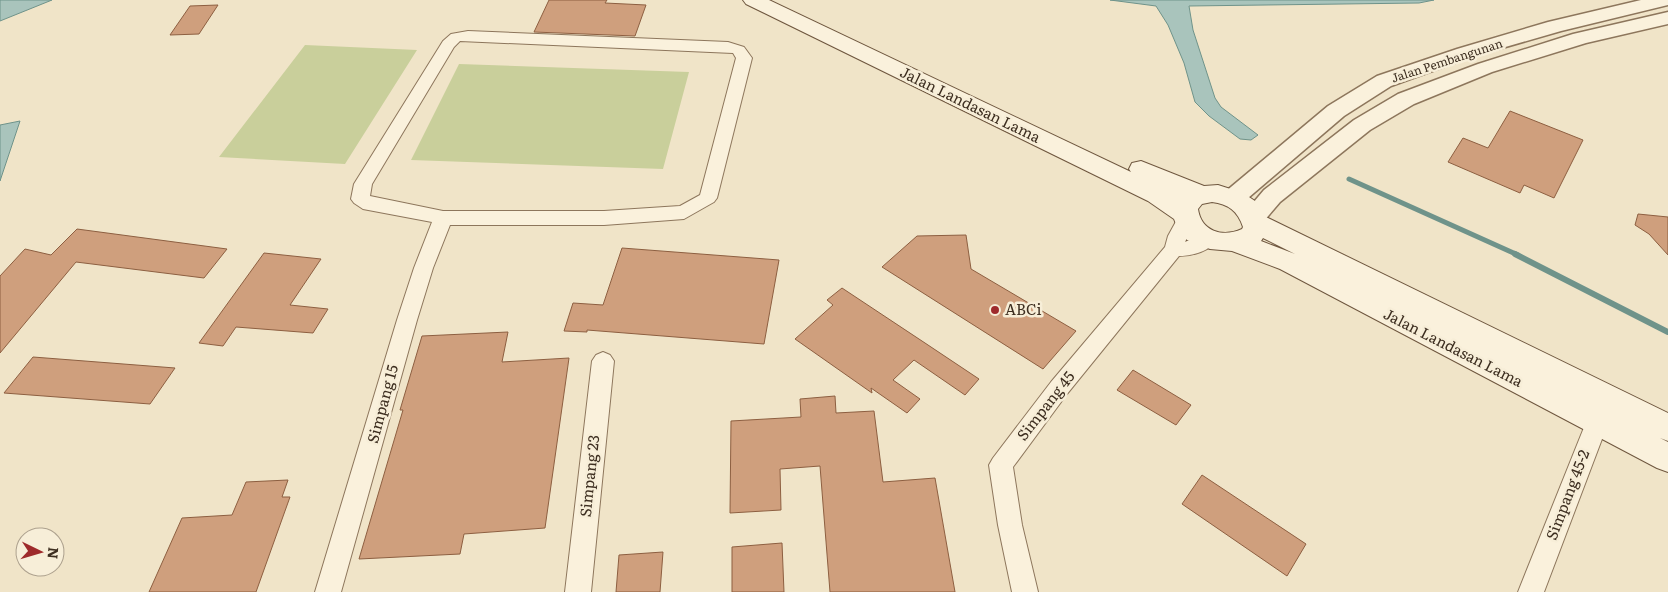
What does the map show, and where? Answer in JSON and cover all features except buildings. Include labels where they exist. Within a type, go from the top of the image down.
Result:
[{"type":"main road","name":"Jalan Landasan Lama","points":[[753,0],[1157,195],[1185,217]]},
{"type":"main road","name":"Jalan Landasan Lama","points":[[790,0],[1167,182],[1202,194]]},
{"type":"main road","points":[[1202,194],[1223,195],[1233,198],[1249,209],[1255,219],[1256,230],[1252,236],[1237,243],[1217,242],[1198,234],[1185,217],[1188,201],[1202,194]]},
{"type":"main road","name":"Jalan Landasan Lama","points":[[1255,219],[1407,298],[1428,320],[1576,394],[1668,458]]},
{"type":"main road","name":"Jalan Landasan Lama","points":[[1237,243],[1289,262],[1601,410],[1668,428]]},
{"type":"street","name":"Jalan Pembangunan","points":[[1233,198],[1336,111],[1384,81],[1464,53],[1555,26],[1665,0]]},
{"type":"street","name":"Jalan Pembangunan","points":[[1255,219],[1272,196],[1362,125],[1406,99],[1485,68],[1570,41],[1668,18]]},
{"type":"street","points":[[468,36],[728,47],[739,50],[744,58],[708,198],[684,212],[604,218],[443,218],[369,204],[360,199],[363,184],[448,44],[456,38],[468,36]]},
{"type":"street","name":"Simpang 45","points":[[1025,592],[1010,525],[1001,466],[1059,388],[1174,249],[1185,217]]},
{"type":"street","name":"Simpang 15","points":[[328,592],[378,423],[412,298],[428,251],[443,218]]},
{"type":"street","points":[[1174,249],[1189,249],[1208,239]]},
{"type":"street","name":"Simpang 23","points":[[578,592],[603,361]]},
{"type":"street","name":"Simpang 45-2","points":[[1531,592],[1601,410]]},
{"type":"green space","points":[[305,45],[417,50],[345,164],[219,157]]},
{"type":"green space","points":[[459,64],[689,72],[663,169],[411,160]]},
{"type":"water","points":[[0,0],[52,0],[0,21]]},
{"type":"water","points":[[1110,0],[1434,0],[1419,3],[1189,6],[1193,30],[1215,98],[1221,107],[1258,135],[1251,140],[1240,139],[1209,116],[1195,102],[1184,63],[1168,25],[1156,6]]},
{"type":"water","points":[[20,121],[0,181],[0,125]]},
{"type":"waterway","points":[[1349,179],[1518,255]]},
{"type":"waterway","points":[[1515,254],[1668,332]]},
{"type":"place","name":"ABCi","points":[[995,310]]}]
